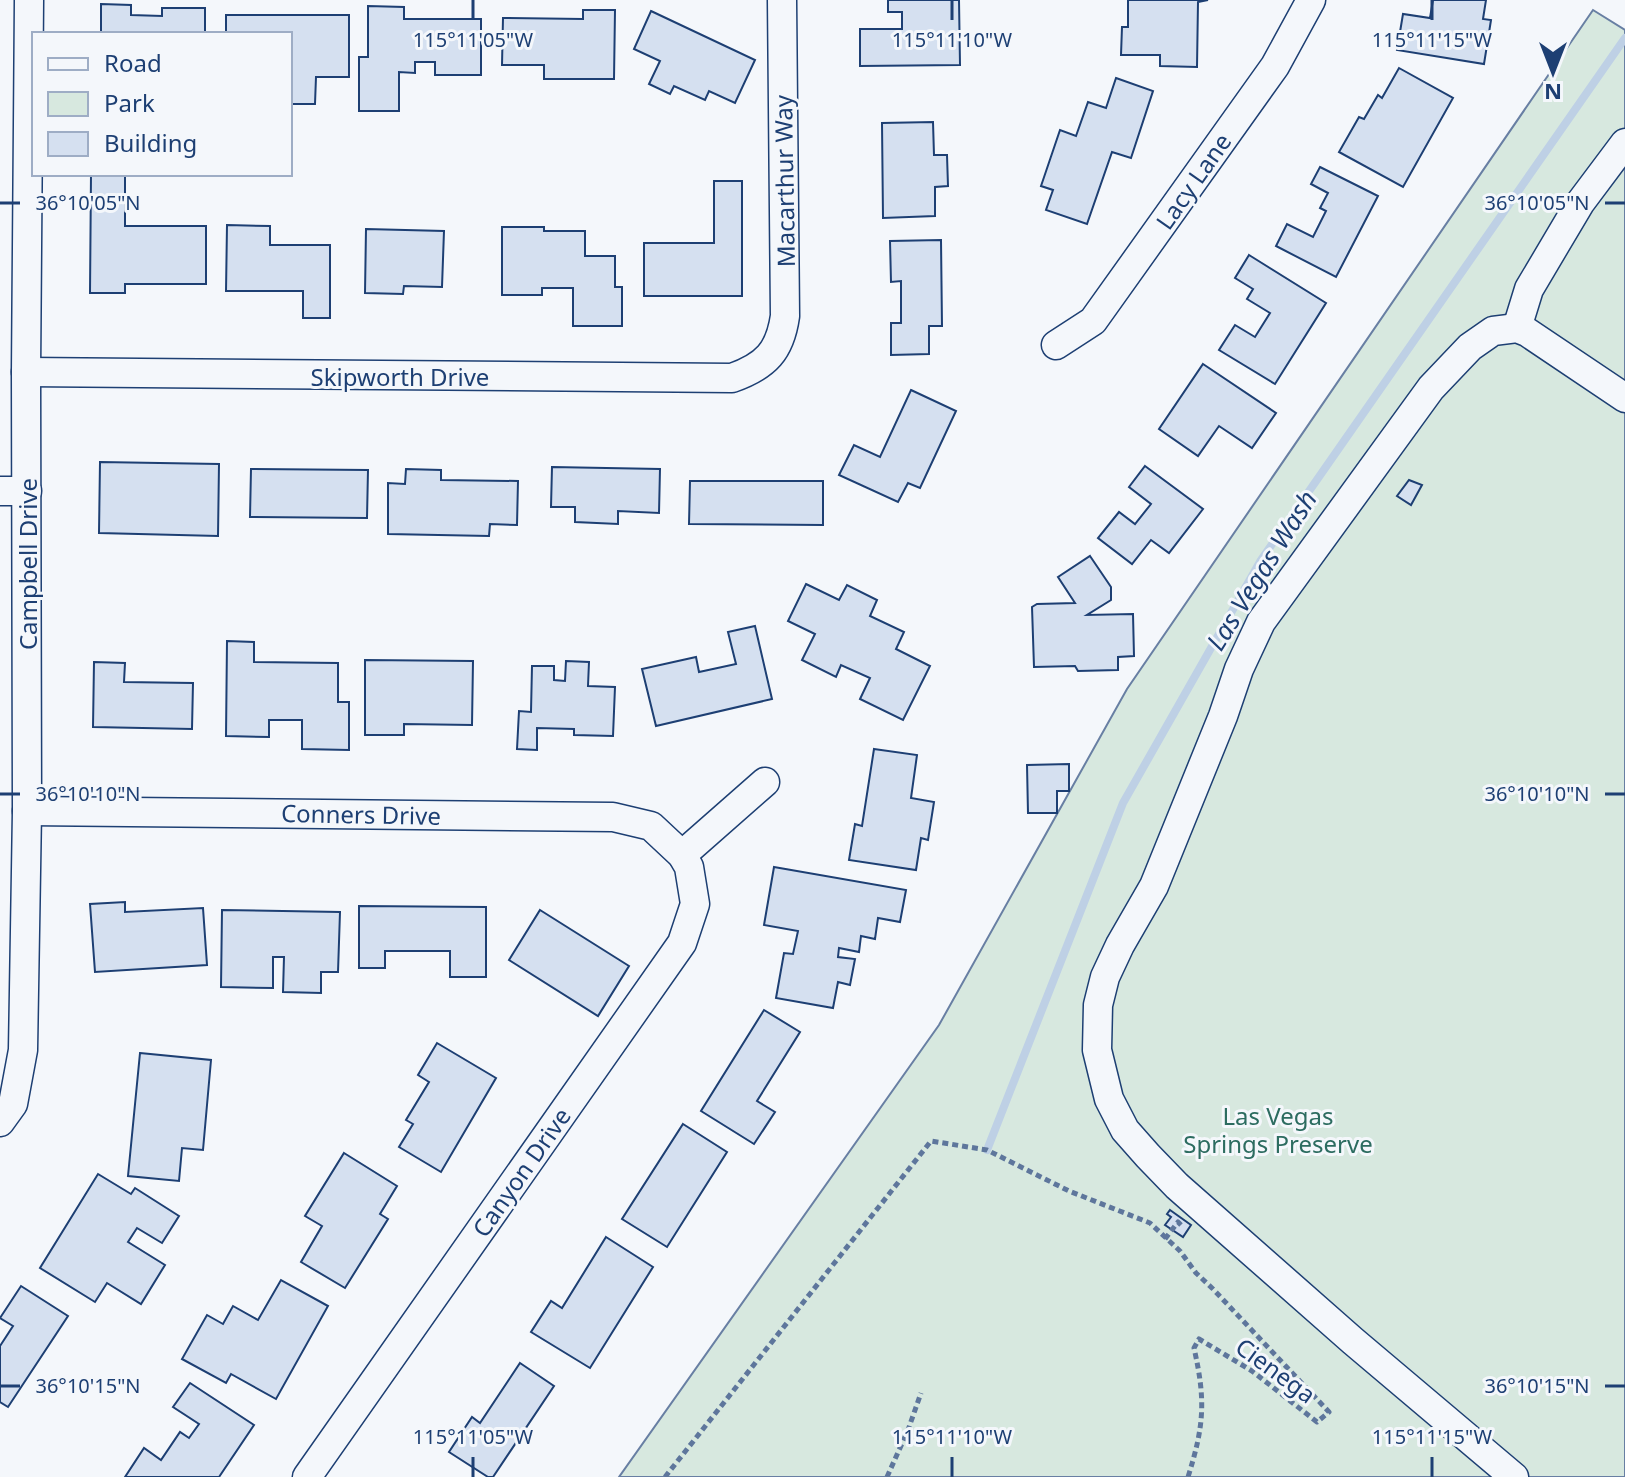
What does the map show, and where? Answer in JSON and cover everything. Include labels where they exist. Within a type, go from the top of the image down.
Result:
[{"type":"street","name":"Campbell Drive","points":[[0,1122],[13,1104],[23,1050],[27,811],[14,755],[13,491],[26,372],[29,0]]},
{"type":"street","name":"Macarthur Way","points":[[769,358],[782,338],[785,316],[782,0]]},
{"type":"street","name":"Lacy Lane","points":[[1056,345],[1093,321],[1275,66],[1311,0]]},
{"type":"street","points":[[1517,328],[1529,289],[1580,203],[1625,143]]},
{"type":"street","points":[[1514,1477],[1353,1341],[1157,1166],[1125,1130],[1109,1099],[1097,1050],[1098,1005],[1105,977],[1120,945],[1154,886],[1239,669],[1261,622],[1431,388],[1470,347],[1493,331],[1517,328],[1625,398]]},
{"type":"street","name":"Skipworth Drive","points":[[26,372],[732,378],[749,372],[769,358]]},
{"type":"street","points":[[682,855],[765,782]]},
{"type":"street","name":"Conners Drive","points":[[27,811],[613,817],[651,826],[682,855]]},
{"type":"street","name":"Canyon Drive","points":[[307,1477],[682,943],[695,904],[689,867],[682,855]]},
{"type":"path","name":"Cienega","points":[[665,1477],[931,1141],[987,1150],[1069,1191],[1150,1223],[1180,1251],[1196,1273],[1329,1412],[1317,1422],[1252,1371],[1199,1339],[1194,1348],[1204,1414],[1188,1477]]},
{"type":"path","points":[[887,1477],[921,1393]]},
{"type":"green space","name":"Las Vegas Springs Preserve","points":[[1593,10],[1625,30],[1625,1477],[619,1477],[939,1025],[1127,689]]},
{"type":"building","points":[[888,0],[959,0],[960,65],[860,66],[860,29],[902,29],[902,12],[888,12]]},
{"type":"building","points":[[1128,0],[1208,0],[1198,2],[1197,67],[1160,66],[1160,55],[1121,55],[1122,27],[1128,27]]},
{"type":"building","points":[[1433,0],[1486,0],[1483,19],[1491,20],[1484,64],[1397,50],[1403,14],[1430,18]]},
{"type":"building","points":[[101,4],[131,5],[131,15],[162,16],[162,8],[205,8],[205,32],[101,32]]},
{"type":"building","points":[[368,6],[404,7],[404,19],[481,19],[481,75],[435,75],[435,62],[415,62],[415,73],[399,72],[399,111],[359,111],[359,57],[368,57]]},
{"type":"building","points":[[583,10],[615,10],[614,79],[544,79],[544,65],[502,65],[503,18],[583,19]]},
{"type":"building","points":[[651,11],[755,60],[735,103],[709,91],[705,100],[674,86],[670,94],[649,84],[660,61],[634,49]]},
{"type":"building","points":[[226,15],[349,15],[349,77],[316,77],[315,104],[292,104],[292,32],[226,32]]},
{"type":"building","points":[[1399,68],[1453,98],[1403,187],[1339,152],[1359,117],[1364,119],[1378,95],[1382,98]]},
{"type":"building","points":[[1116,78],[1153,91],[1131,158],[1112,152],[1087,224],[1046,210],[1053,190],[1041,186],[1060,130],[1076,136],[1088,102],[1106,108]]},
{"type":"building","points":[[933,122],[934,155],[947,155],[948,186],[935,187],[935,216],[883,218],[882,123]]},
{"type":"building","points":[[1320,167],[1378,196],[1336,277],[1276,246],[1287,224],[1313,237],[1326,211],[1320,208],[1328,193],[1311,184]]},
{"type":"building","points":[[91,176],[125,176],[125,226],[206,226],[206,284],[125,284],[125,293],[90,293]]},
{"type":"building","points":[[714,181],[742,181],[742,296],[644,296],[644,243],[714,243]]},
{"type":"building","points":[[227,225],[270,226],[270,245],[330,245],[330,318],[303,318],[303,291],[226,291]]},
{"type":"building","points":[[502,227],[585,231],[585,256],[615,256],[615,287],[622,287],[622,326],[573,326],[573,288],[542,288],[542,295],[502,295]]},
{"type":"building","points":[[366,229],[444,231],[442,287],[404,286],[403,294],[365,293]]},
{"type":"building","points":[[941,240],[942,326],[929,326],[929,354],[891,355],[891,323],[901,323],[901,281],[891,282],[890,241]]},
{"type":"building","points":[[1249,255],[1326,303],[1275,384],[1219,350],[1235,325],[1255,337],[1270,313],[1247,299],[1253,289],[1235,278]]},
{"type":"building","points":[[1203,364],[1276,413],[1252,448],[1219,426],[1198,456],[1159,429]]},
{"type":"building","points":[[911,390],[956,411],[920,488],[908,483],[898,502],[839,475],[854,445],[880,457]]},
{"type":"building","points":[[100,462],[219,464],[218,536],[99,533]]},
{"type":"building","points":[[1145,466],[1203,509],[1169,553],[1151,540],[1132,564],[1098,538],[1119,512],[1135,524],[1151,504],[1129,487]]},
{"type":"building","points":[[552,467],[660,469],[659,513],[618,511],[618,524],[575,522],[575,507],[551,507]]},
{"type":"building","points":[[251,469],[368,470],[367,518],[250,517]]},
{"type":"building","points":[[406,469],[441,470],[441,480],[518,481],[517,525],[490,524],[489,536],[388,534],[388,483],[405,484]]},
{"type":"building","points":[[1409,480],[1422,485],[1411,505],[1397,496]]},
{"type":"building","points":[[690,481],[823,481],[823,525],[689,524]]},
{"type":"building","points":[[1090,556],[1111,587],[1111,600],[1087,615],[1133,614],[1134,656],[1118,657],[1118,670],[1078,671],[1075,666],[1034,667],[1032,607],[1037,604],[1075,603],[1058,577]]},
{"type":"building","points":[[806,584],[839,600],[847,585],[877,600],[870,616],[904,632],[896,649],[930,666],[903,720],[860,699],[870,678],[841,665],[836,677],[802,660],[815,634],[788,621]]},
{"type":"building","points":[[755,626],[772,699],[656,726],[642,669],[696,657],[699,672],[736,664],[728,632]]},
{"type":"building","points":[[227,641],[254,642],[254,662],[338,663],[338,702],[349,702],[349,750],[302,749],[302,720],[269,720],[269,737],[226,736]]},
{"type":"building","points":[[365,660],[473,661],[472,725],[404,724],[404,735],[365,735]]},
{"type":"building","points":[[566,661],[589,662],[588,686],[615,687],[613,736],[574,735],[574,729],[537,728],[537,750],[517,749],[519,711],[531,712],[532,666],[554,666],[554,680],[565,681]]},
{"type":"building","points":[[94,662],[125,663],[124,682],[193,683],[192,729],[93,727]]},
{"type":"building","points":[[874,749],[917,755],[911,798],[934,802],[928,840],[921,838],[916,870],[849,860],[855,824],[862,826]]},
{"type":"building","points":[[1069,764],[1069,791],[1057,791],[1057,813],[1028,813],[1027,765]]},
{"type":"building","points":[[774,867],[906,890],[900,922],[878,918],[875,939],[861,936],[859,952],[839,948],[838,957],[855,959],[850,985],[838,982],[833,1008],[776,998],[784,953],[793,954],[798,931],[764,925]]},
{"type":"building","points":[[125,902],[125,912],[203,908],[207,965],[95,972],[90,904]]},
{"type":"building","points":[[359,906],[486,907],[486,977],[450,977],[450,951],[385,951],[385,968],[359,968]]},
{"type":"building","points":[[222,910],[340,912],[338,972],[321,972],[321,993],[283,992],[284,957],[273,957],[273,988],[221,987]]},
{"type":"building","points":[[540,910],[629,966],[598,1016],[509,960]]},
{"type":"building","points":[[764,1010],[800,1032],[757,1101],[775,1112],[754,1144],[701,1111]]},
{"type":"building","points":[[437,1043],[496,1078],[441,1172],[399,1147],[413,1124],[406,1120],[429,1082],[418,1075]]},
{"type":"building","points":[[140,1053],[211,1060],[203,1150],[182,1148],[179,1181],[128,1176]]},
{"type":"building","points":[[683,1124],[727,1152],[667,1247],[622,1219]]},
{"type":"building","points":[[344,1153],[397,1186],[380,1214],[388,1219],[345,1288],[301,1262],[322,1226],[305,1216]]},
{"type":"building","points":[[98,1174],[131,1194],[135,1188],[179,1216],[162,1243],[137,1228],[128,1242],[165,1265],[141,1304],[107,1283],[95,1302],[40,1268]]},
{"type":"building","points":[[1170,1210],[1191,1225],[1183,1237],[1165,1225],[1171,1217],[1167,1214]]},
{"type":"building","points":[[606,1237],[653,1267],[590,1368],[531,1332],[551,1301],[562,1308]]},
{"type":"building","points":[[281,1280],[328,1306],[276,1399],[231,1374],[226,1383],[182,1359],[207,1315],[223,1324],[233,1306],[258,1320]]},
{"type":"building","points":[[21,1286],[68,1316],[8,1407],[0,1402],[0,1346],[13,1326],[0,1318]]},
{"type":"building","points":[[520,1363],[554,1386],[493,1477],[488,1477],[449,1452],[472,1417],[480,1423]]},
{"type":"building","points":[[190,1383],[254,1425],[219,1477],[125,1477],[144,1448],[161,1460],[180,1432],[189,1438],[199,1424],[173,1407]]},
{"type":"waterway","name":"Las Vegas Wash","points":[[987,1150],[1123,803],[1261,560],[1625,38]]}]
